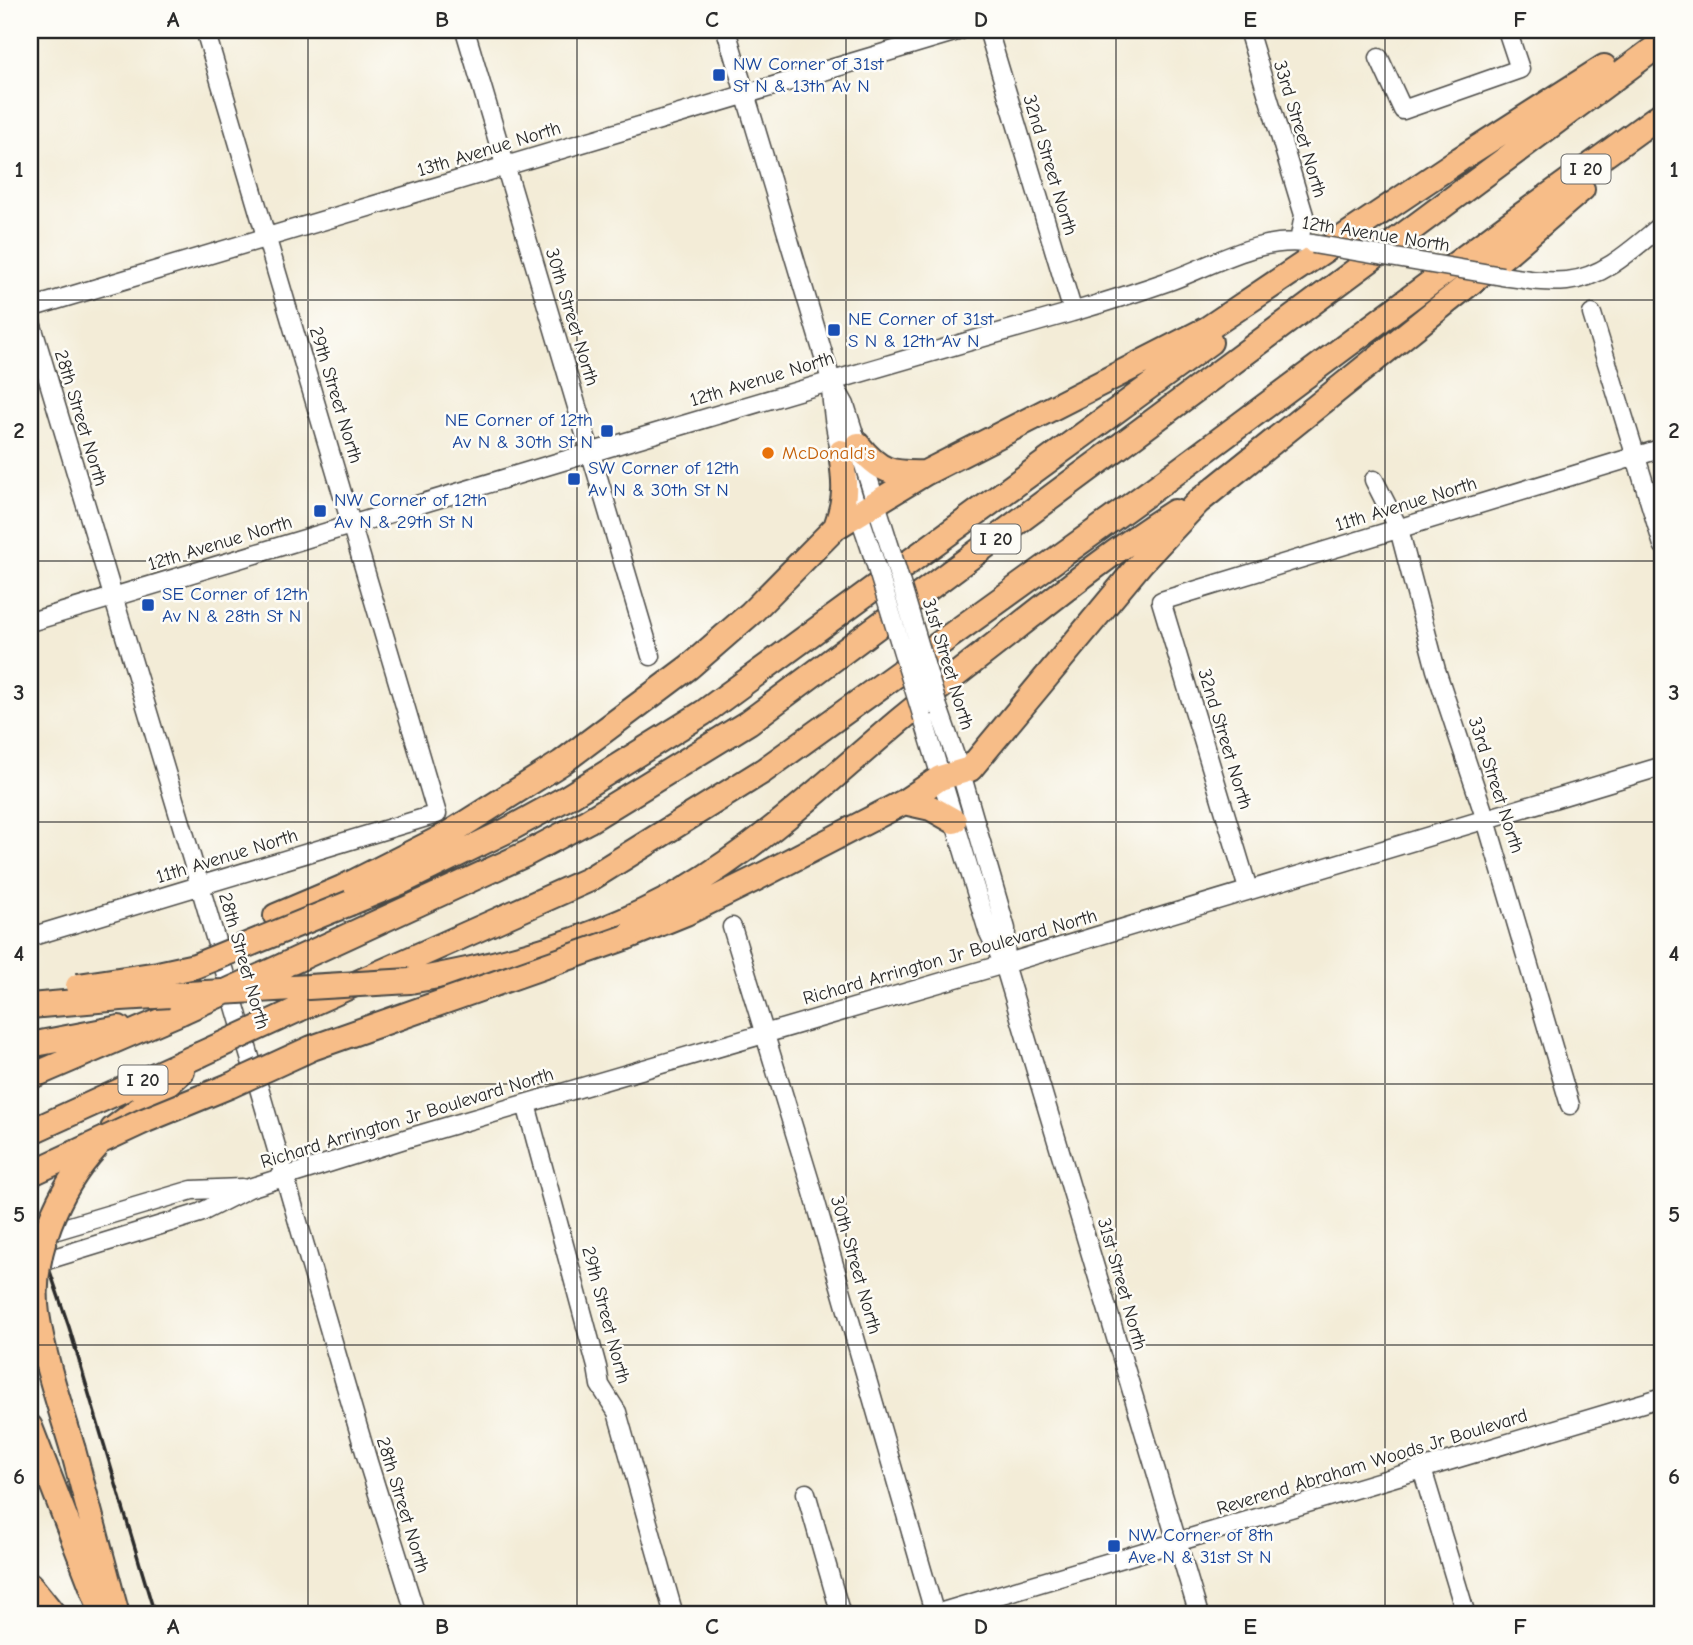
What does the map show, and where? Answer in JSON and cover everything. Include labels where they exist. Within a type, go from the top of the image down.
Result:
[{"type":"highway","points":[[30,1015],[211,944],[342,888],[445,836],[496,806],[573,755],[689,667],[751,613],[836,527],[925,472],[1207,329],[1441,172],[1663,31]]},
{"type":"highway","name":"I 20","points":[[40,1072],[181,1012],[526,854],[578,827],[749,722],[1663,42]]},
{"type":"highway","name":"I 20","points":[[30,1132],[588,880],[763,771],[1162,483],[1455,264],[1663,113]]},
{"type":"highway","points":[[30,1174],[312,1048],[627,937],[713,901],[950,776],[970,769],[1172,527],[1225,480],[1510,251],[1663,121]]},
{"type":"highway","points":[[30,991],[158,974],[195,966],[401,882],[506,831],[568,797],[703,713],[1441,172]]},
{"type":"highway","points":[[836,527],[845,495],[850,448],[893,473],[925,472]]},
{"type":"highway","points":[[30,1006],[410,981],[465,972],[529,956],[594,933],[684,890],[756,841],[950,679],[1129,540],[1225,480]]},
{"type":"highway","points":[[904,802],[931,808],[954,821]]},
{"type":"highway","points":[[34,1044],[107,1028],[147,1026]]},
{"type":"highway","points":[[117,1615],[46,1354],[37,1300],[37,1277],[46,1237],[61,1198],[82,1162],[113,1129],[141,1108],[199,1055]]},
{"type":"highway","points":[[30,1427],[103,1615]]},
{"type":"highway","points":[[30,1585],[54,1615]]},
{"type":"street","name":"29th Street North","points":[[205,30],[437,814]]},
{"type":"street","name":"30th Street North","points":[[464,30],[651,656]]},
{"type":"street","name":"31st Street North","points":[[726,30],[831,380],[831,410],[850,448],[868,508],[877,568],[922,718],[950,776],[1006,929],[1004,964]]},
{"type":"street","name":"13th Avenue North","points":[[30,308],[961,30]]},
{"type":"street","name":"32nd Street North","points":[[988,30],[1073,312]]},
{"type":"street","name":"33rd Street North","points":[[1248,30],[1304,215],[1306,243]]},
{"type":"street","points":[[1379,58],[1403,110],[1520,69],[1507,30]]},
{"type":"street","name":"12th Avenue North","points":[[30,622],[831,380],[1073,312],[1175,279],[1253,247],[1278,241],[1306,243],[1547,281],[1578,279],[1600,270],[1620,259],[1663,224]]},
{"type":"street","points":[[1592,314],[1663,545]]},
{"type":"street","name":"28th Street North","points":[[30,319],[200,886],[368,1462],[416,1615]]},
{"type":"street","name":"11th Avenue North","points":[[1161,601],[1663,448]]},
{"type":"street","name":"33rd Street North","points":[[1374,480],[1399,529],[1436,670],[1486,820],[1570,1105]]},
{"type":"street","name":"31st Street North","points":[[868,508],[893,557],[938,707],[950,776],[954,821],[988,931],[1004,964],[1199,1615]]},
{"type":"street","name":"32nd Street North","points":[[1161,601],[1248,890]]},
{"type":"street","name":"Richard Arrington Jr Boulevard North","points":[[30,1265],[200,1213],[249,1188],[285,1176],[1663,766]]},
{"type":"street","name":"11th Avenue North","points":[[30,937],[437,814]]},
{"type":"street","name":"30th Street North","points":[[732,928],[821,1219],[934,1615]]},
{"type":"street","name":"29th Street North","points":[[526,1104],[600,1385],[617,1412],[674,1615]]},
{"type":"street","name":"Richard Arrington Jr Boulevard North","points":[[30,1238],[192,1190],[249,1188]]},
{"type":"street","name":"Reverend Abraham Woods Jr Boulevard","points":[[934,1615],[1663,1397]]},
{"type":"street","points":[[1422,1469],[1466,1615]]},
{"type":"street","points":[[806,1493],[841,1615]]},
{"type":"railway","points":[[30,1213],[69,1327],[155,1615]]},
{"type":"place","name":"NW Corner of 31st St N & 13th Av N","points":[[719,75]]},
{"type":"place","name":"NE Corner of 31st S N & 12th Av N","points":[[834,330]]},
{"type":"place","name":"NE Corner of 12th Av N & 30th St N","points":[[607,431]]},
{"type":"place","name":"McDonald's","points":[[768,453]]},
{"type":"place","name":"SW Corner of 12th Av N & 30th St N","points":[[574,479]]},
{"type":"place","name":"NW Corner of 12th Av N & 29th St N","points":[[320,511]]},
{"type":"place","name":"SE Corner of 12th Av N & 28th St N","points":[[148,605]]},
{"type":"place","name":"NW Corner of 8th Ave N & 31st St N","points":[[1114,1546]]}]
